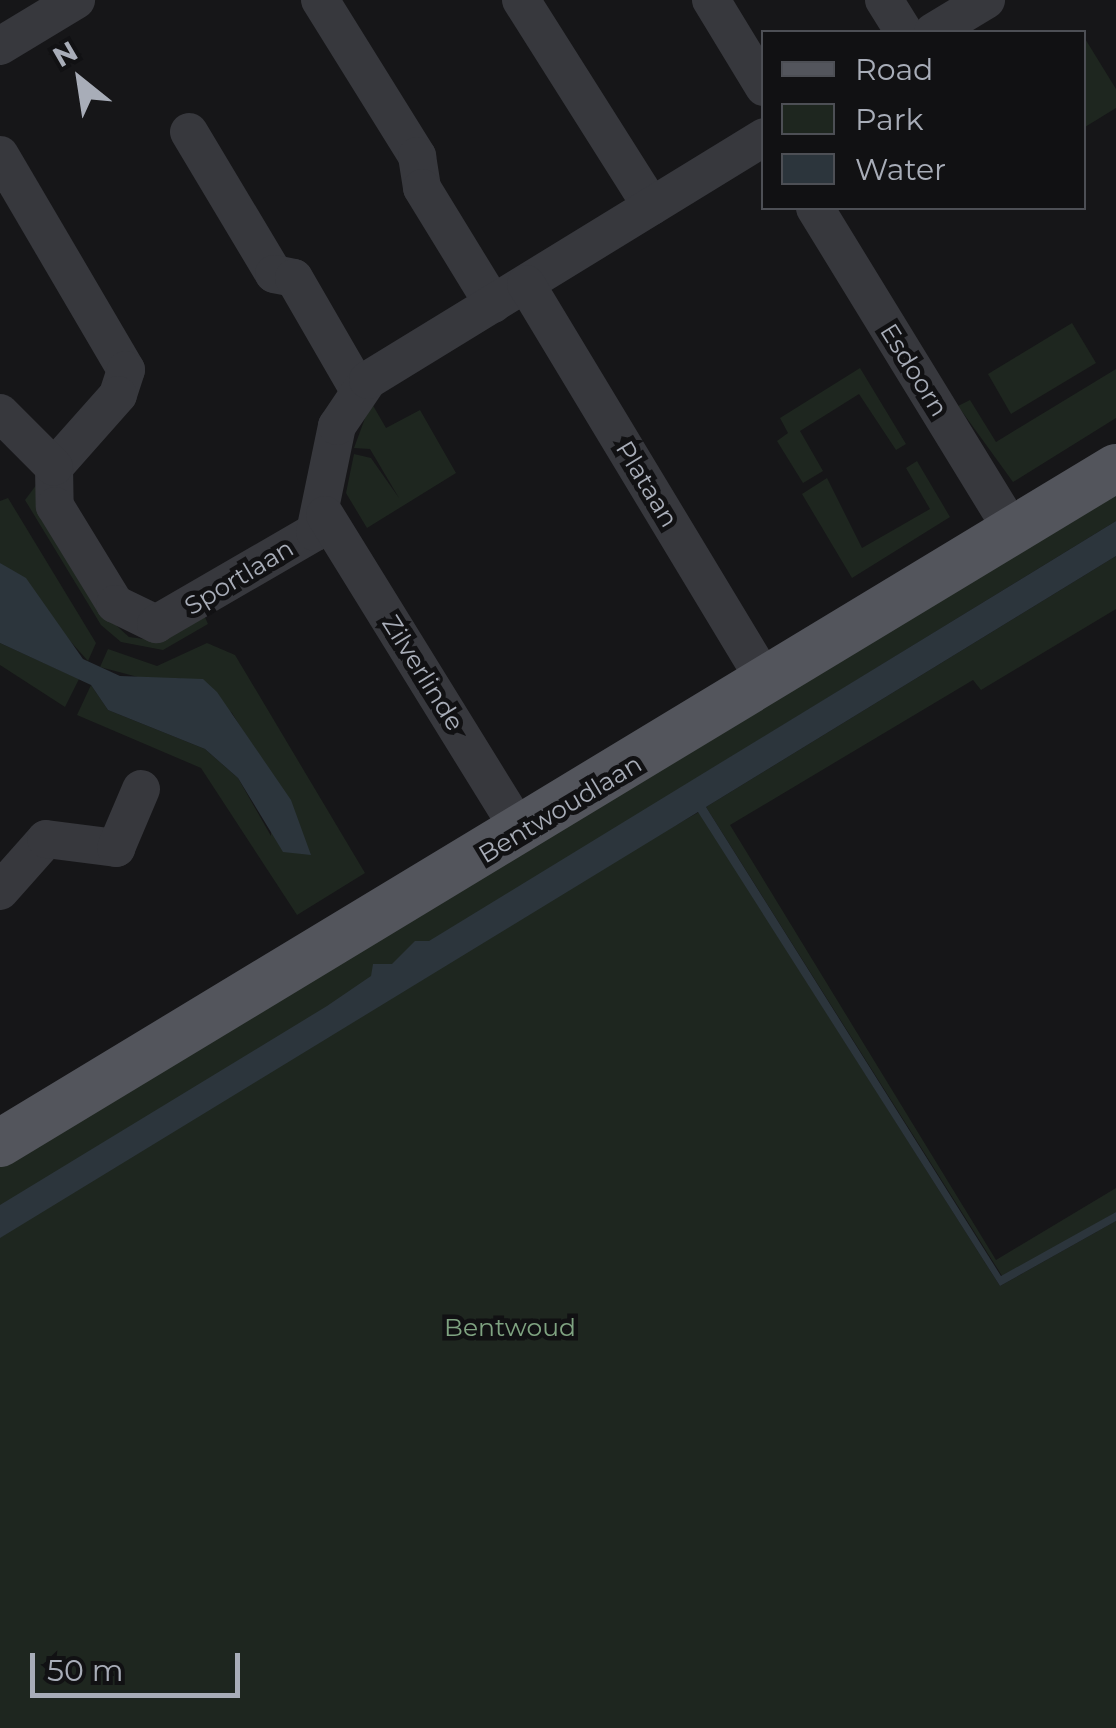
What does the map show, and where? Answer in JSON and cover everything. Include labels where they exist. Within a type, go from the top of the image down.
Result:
[{"type":"main road","name":"Bentwoudlaan","points":[[0,1142],[767,684],[1116,468]]},
{"type":"street","points":[[0,46],[76,0]]},
{"type":"street","points":[[320,0],[417,156],[422,188],[493,304]]},
{"type":"street","points":[[521,0],[651,206]]},
{"type":"street","points":[[711,0],[761,82]]},
{"type":"street","points":[[884,0],[903,30]]},
{"type":"street","points":[[937,30],[986,0]]},
{"type":"street","points":[[189,132],[274,274],[294,278],[358,389]]},
{"type":"street","points":[[325,514],[336,426],[358,389],[761,139]]},
{"type":"street","points":[[0,155],[126,370],[118,395],[54,467],[0,413]]},
{"type":"street","name":"Esdoorn","points":[[816,210],[1013,532]]},
{"type":"street","name":"Plataan","points":[[526,284],[767,684]]},
{"type":"street","name":"Sportlaan","points":[[54,467],[55,506],[115,604],[156,624],[298,542],[325,514]]},
{"type":"street","name":"Zilverlinde","points":[[325,514],[521,832]]},
{"type":"street","points":[[0,891],[46,840],[116,848],[142,789]]},
{"type":"green space","points":[[1086,40],[1116,89],[1116,108],[1086,126]]},
{"type":"green space","points":[[1072,323],[1096,363],[1011,414],[988,374]]},
{"type":"green space","points":[[860,368],[906,444],[896,450],[859,394],[800,431],[823,471],[803,483],[777,441],[788,433],[780,418]]},
{"type":"green space","points":[[1116,369],[1116,418],[1013,482],[958,406],[970,400],[996,442]]},
{"type":"green space","points":[[371,402],[386,428],[420,410],[456,473],[367,528],[346,493],[354,454],[371,458],[399,498],[370,449],[354,448]]},
{"type":"green space","points":[[917,461],[950,517],[852,578],[802,494],[827,478],[862,548],[930,509],[906,468]]},
{"type":"green space","name":"Bentwoud","points":[[1116,483],[1116,521],[661,800],[676,825],[699,812],[1000,1286],[1116,1221],[1116,1728],[0,1728],[0,1155]]},
{"type":"green space","points":[[37,484],[108,618],[129,637],[160,641],[204,615],[208,624],[163,650],[121,642],[101,625],[25,500]]},
{"type":"green space","points":[[8,498],[96,643],[88,661],[0,563],[0,501]]},
{"type":"green space","points":[[1116,556],[1116,609],[981,690],[973,680],[730,825],[996,1260],[1116,1188],[1116,1212],[1004,1279],[706,807]]},
{"type":"green space","points":[[0,643],[79,679],[65,707],[0,665]]},
{"type":"green space","points":[[207,643],[235,655],[365,873],[297,915],[201,768],[77,715],[91,685],[108,710],[205,749],[238,778],[271,836],[271,777],[232,713],[180,678],[153,681],[100,667],[108,649],[157,666]]},
{"type":"water","points":[[1116,521],[1116,556],[706,807],[1001,1276],[1116,1212],[1116,1221],[1000,1286],[698,812],[0,1238],[0,1205],[327,1006],[371,976],[373,964],[392,964],[415,941],[429,941]]},
{"type":"water","points":[[0,563],[26,578],[83,659],[120,676],[203,679],[217,692],[291,800],[311,855],[283,852],[238,778],[205,749],[108,710],[91,685],[0,643]]}]
